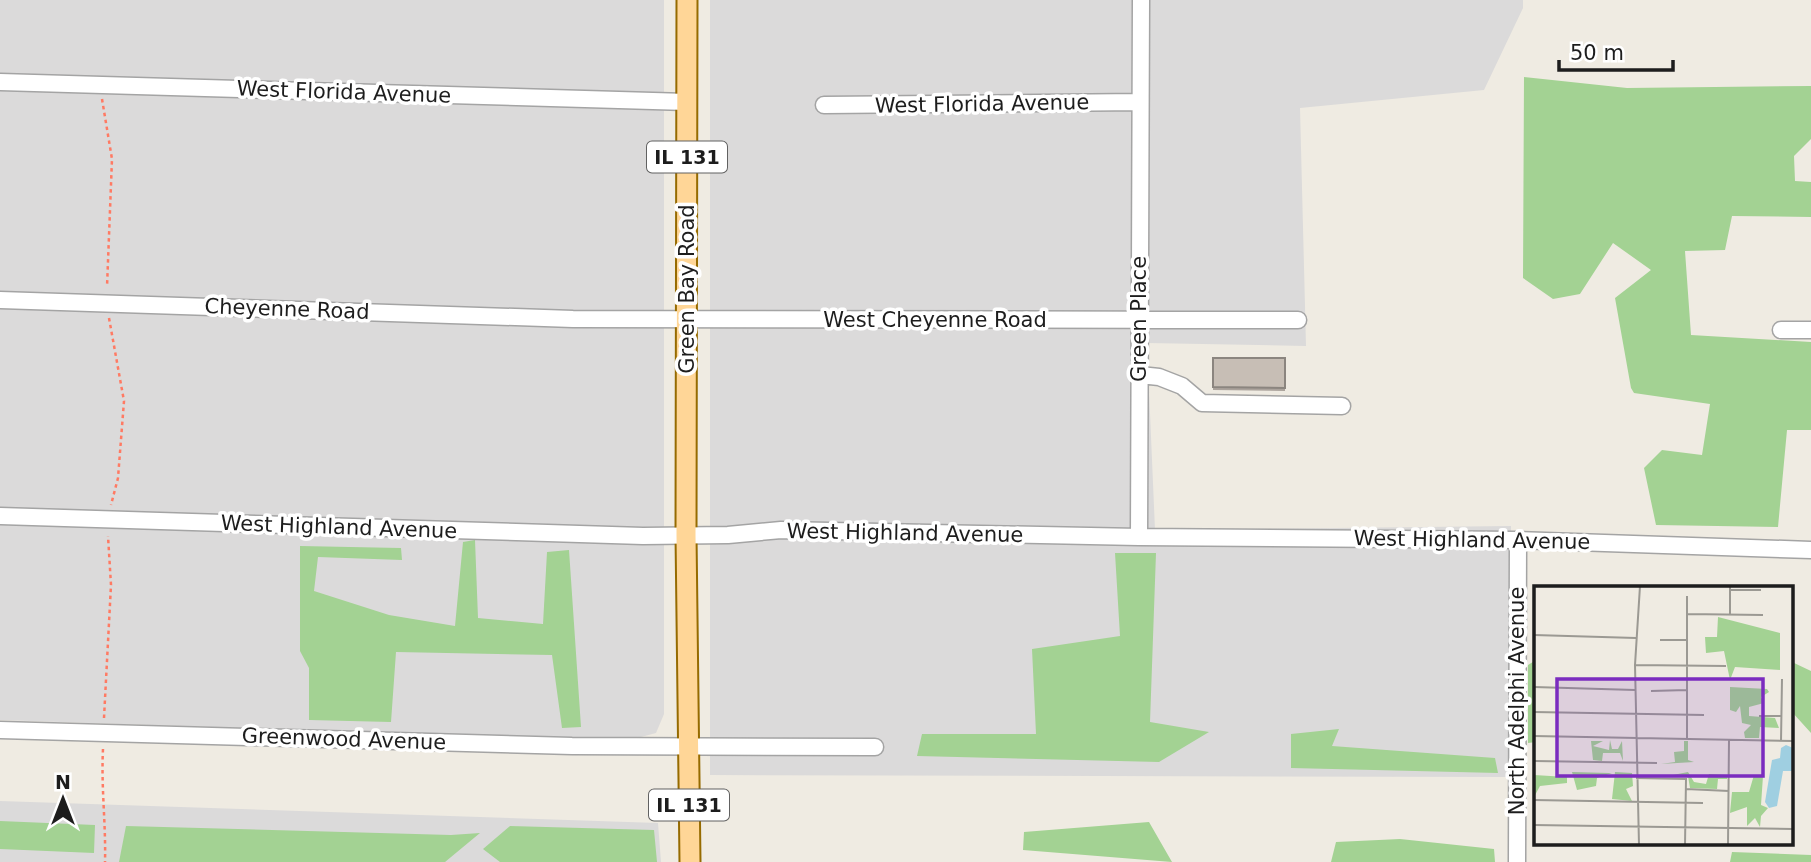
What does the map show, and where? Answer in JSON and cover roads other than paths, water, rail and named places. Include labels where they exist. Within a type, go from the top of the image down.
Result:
[{"type":"main road","name":"Green Bay Road","points":[[686,535],[687,0]]},
{"type":"main road","name":"IL 131","points":[[686,535],[690,862]]},
{"type":"street","name":"Green Place","points":[[1139,537],[1141,0]]},
{"type":"street","name":"West Florida Avenue","points":[[0,82],[687,102]]},
{"type":"street","name":"West Florida Avenue","points":[[824,105],[1140,102]]},
{"type":"street","name":"Cheyenne Road","points":[[0,300],[573,318]]},
{"type":"street","name":"West Cheyenne Road","points":[[573,318],[1298,320]]},
{"type":"street","points":[[1781,330],[1811,330]]},
{"type":"street","points":[[1140,375],[1159,377],[1182,386],[1202,403],[1342,406]]},
{"type":"street","name":"West Highland Avenue","points":[[0,516],[560,534],[686,535],[780,530],[1139,537],[1518,540],[1811,550]]},
{"type":"street","name":"North Adelphi Avenue","points":[[1517,862],[1518,540]]},
{"type":"street","name":"Greenwood Avenue","points":[[0,730],[572,746],[876,747]]}]
